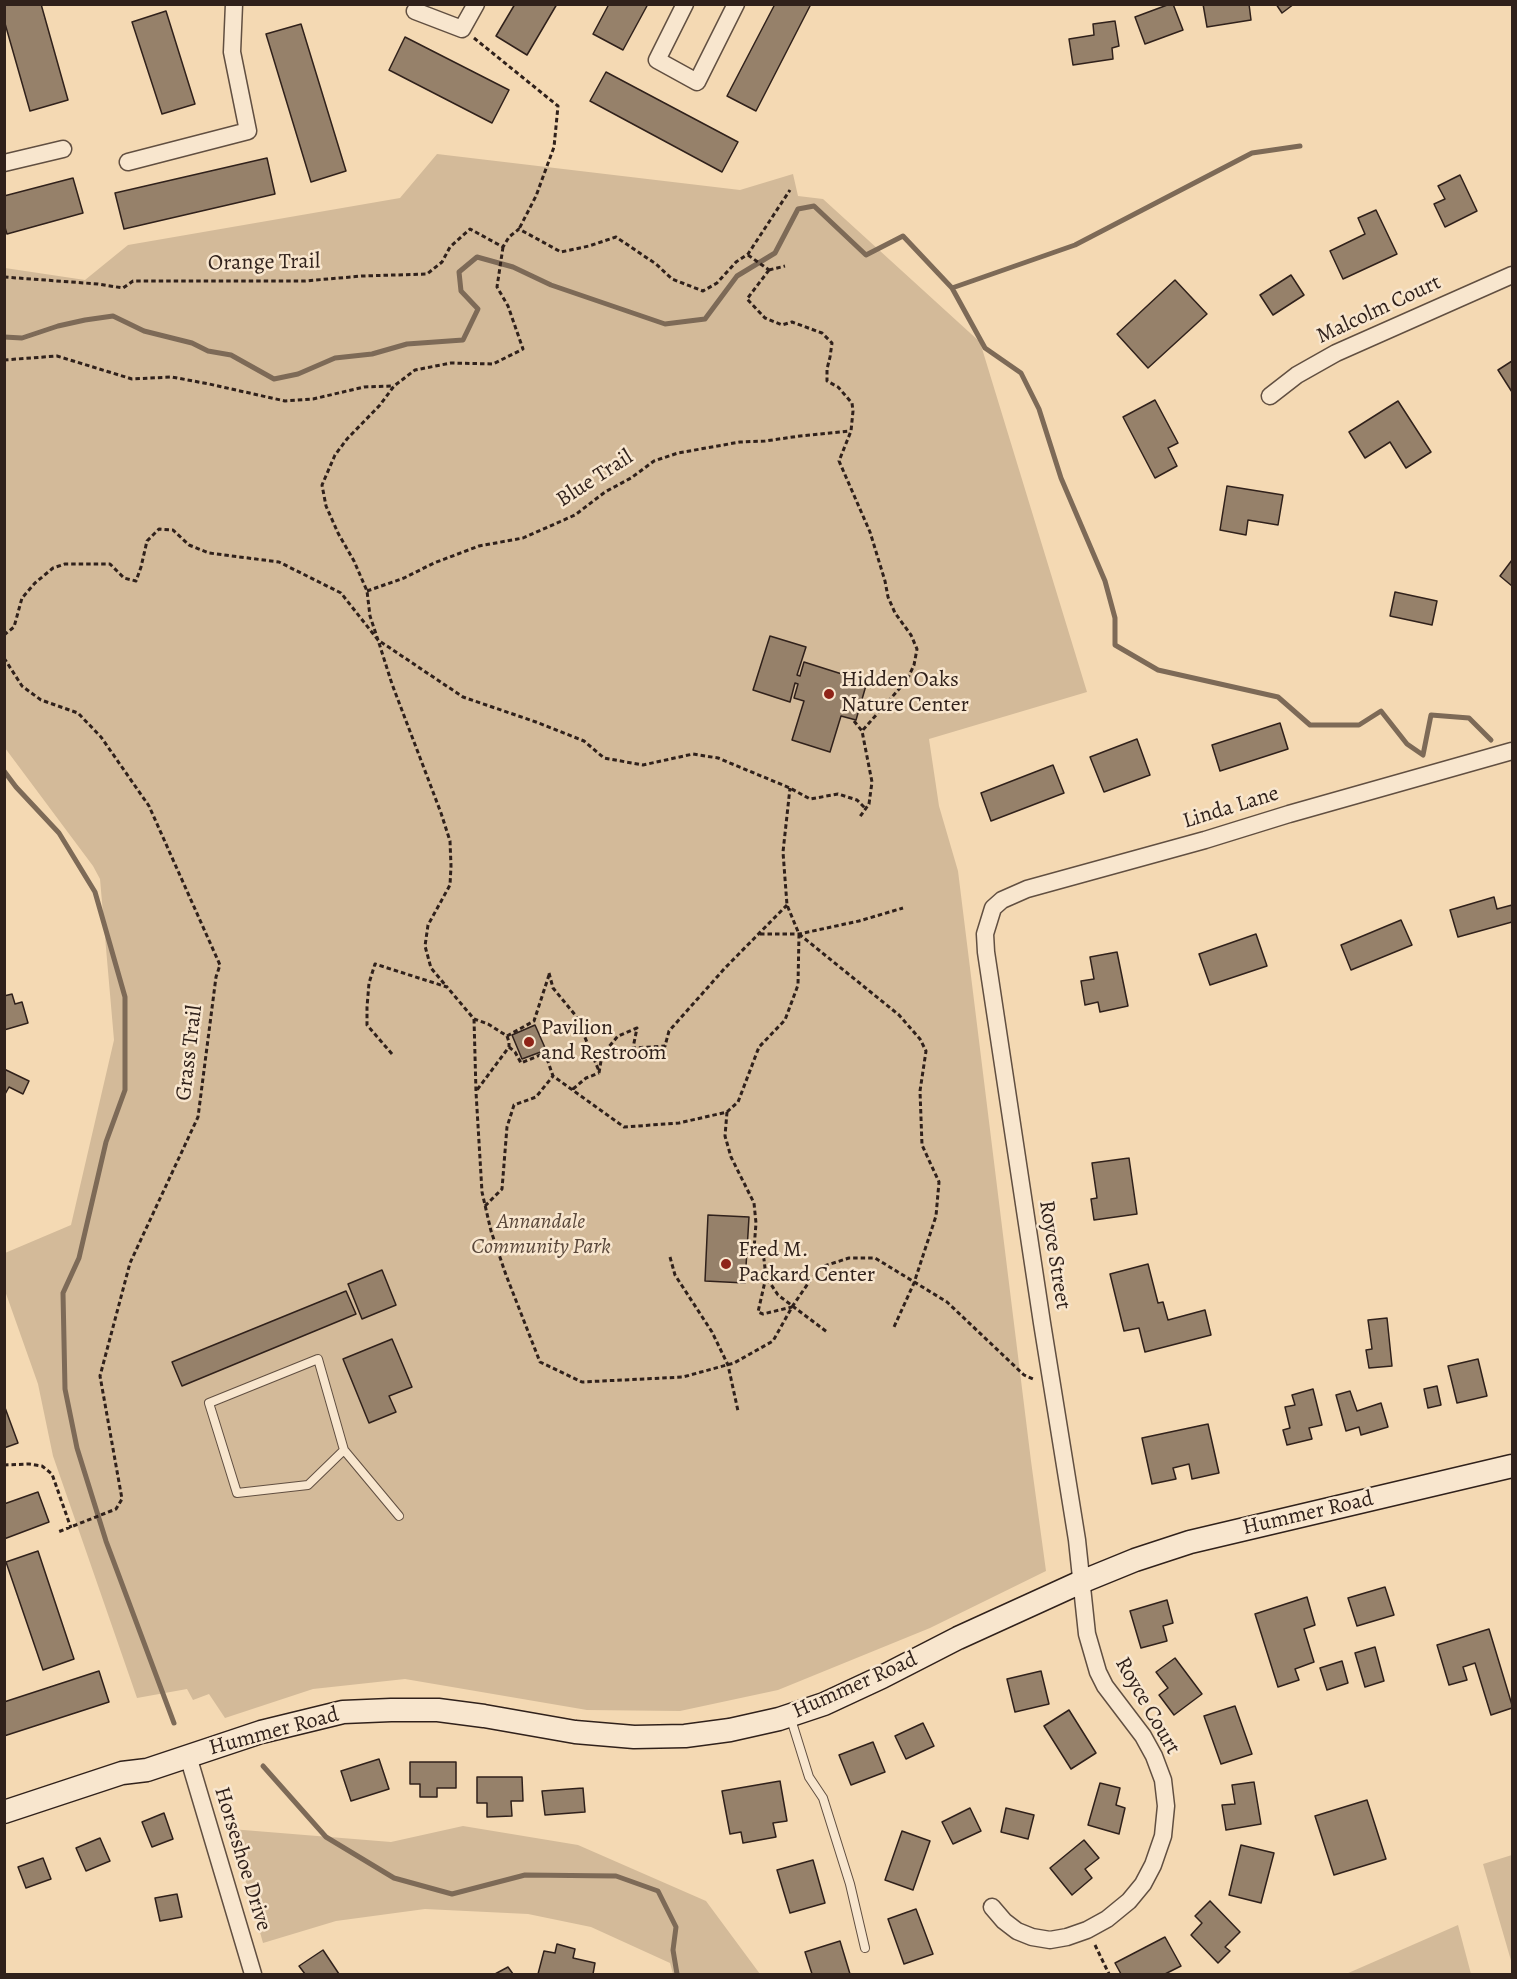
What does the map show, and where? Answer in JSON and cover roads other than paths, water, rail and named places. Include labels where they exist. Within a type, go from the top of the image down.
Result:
[{"type":"main road","name":"Hummer Road","points":[[4,1812],[122,1773],[147,1770],[261,1732],[343,1712],[438,1710],[575,1731],[634,1737],[685,1736],[730,1730],[824,1704],[958,1638],[1135,1560],[1190,1542],[1512,1466]]},
{"type":"street","points":[[128,162],[248,131],[232,52],[234,4]]},
{"type":"street","points":[[415,11],[462,29],[476,4]]},
{"type":"street","points":[[685,4],[657,60],[697,82],[736,4]]},
{"type":"street","points":[[4,164],[63,149]]},
{"type":"street","name":"Malcolm Court","points":[[1270,396],[1298,375],[1336,353],[1512,275]]},
{"type":"street","name":"Linda Lane","points":[[985,934],[993,909],[1002,900],[1027,889],[1512,751]]},
{"type":"street","name":"Royce Street","points":[[985,934],[1077,1540],[1081,1582]]},
{"type":"street","name":"Royce Court","points":[[992,1907],[1017,1931],[1032,1937],[1050,1940],[1087,1930],[1107,1919],[1129,1901],[1143,1884],[1153,1865],[1163,1836],[1166,1806],[1163,1780],[1154,1755],[1143,1736],[1105,1686],[1098,1672],[1087,1634],[1081,1582]]},
{"type":"street","name":"Horseshoe Drive","points":[[188,1756],[253,1974]]},
{"type":"lane","points":[[344,1450],[308,1485],[237,1493],[209,1403],[318,1359],[344,1450],[399,1516]]},
{"type":"lane","points":[[790,1715],[809,1777],[823,1798],[827,1809],[850,1884],[865,1948]]},
{"type":"waterway","points":[[4,337],[22,338],[58,326],[113,316],[144,331],[192,343],[208,351],[231,355],[274,379],[298,374],[335,358],[372,354],[407,344],[463,340],[478,309],[461,291],[459,272],[477,257],[513,267],[551,285],[665,324],[705,319],[737,276],[775,253],[798,209],[814,206],[866,255],[903,236],[952,288],[1075,245],[1252,153],[1300,146]]},
{"type":"waterway","points":[[952,288],[985,348],[1021,373],[1039,409],[1061,478],[1105,581],[1115,618],[1115,645],[1158,670],[1278,697],[1310,725],[1359,725],[1381,711],[1407,744],[1423,755],[1431,715],[1469,718],[1491,740]]},
{"type":"waterway","points":[[4,771],[59,833],[95,892],[125,997],[125,1090],[106,1142],[79,1258],[63,1293],[65,1389],[77,1448],[106,1541],[174,1723]]},
{"type":"waterway","points":[[263,1766],[326,1837],[394,1878],[452,1894],[525,1875],[616,1876],[658,1891],[676,1927],[673,1950],[677,1974]]},
{"type":"place","name":"Hidden Oaks Nature Center","points":[[829,694]]},
{"type":"place","name":"Pavilion and Restroom","points":[[529,1042]]},
{"type":"place","name":"Fred M. Packard Center","points":[[726,1264]]},
{"type":"park label","name":"Annandale Community Park","points":[[541,1236]]}]
